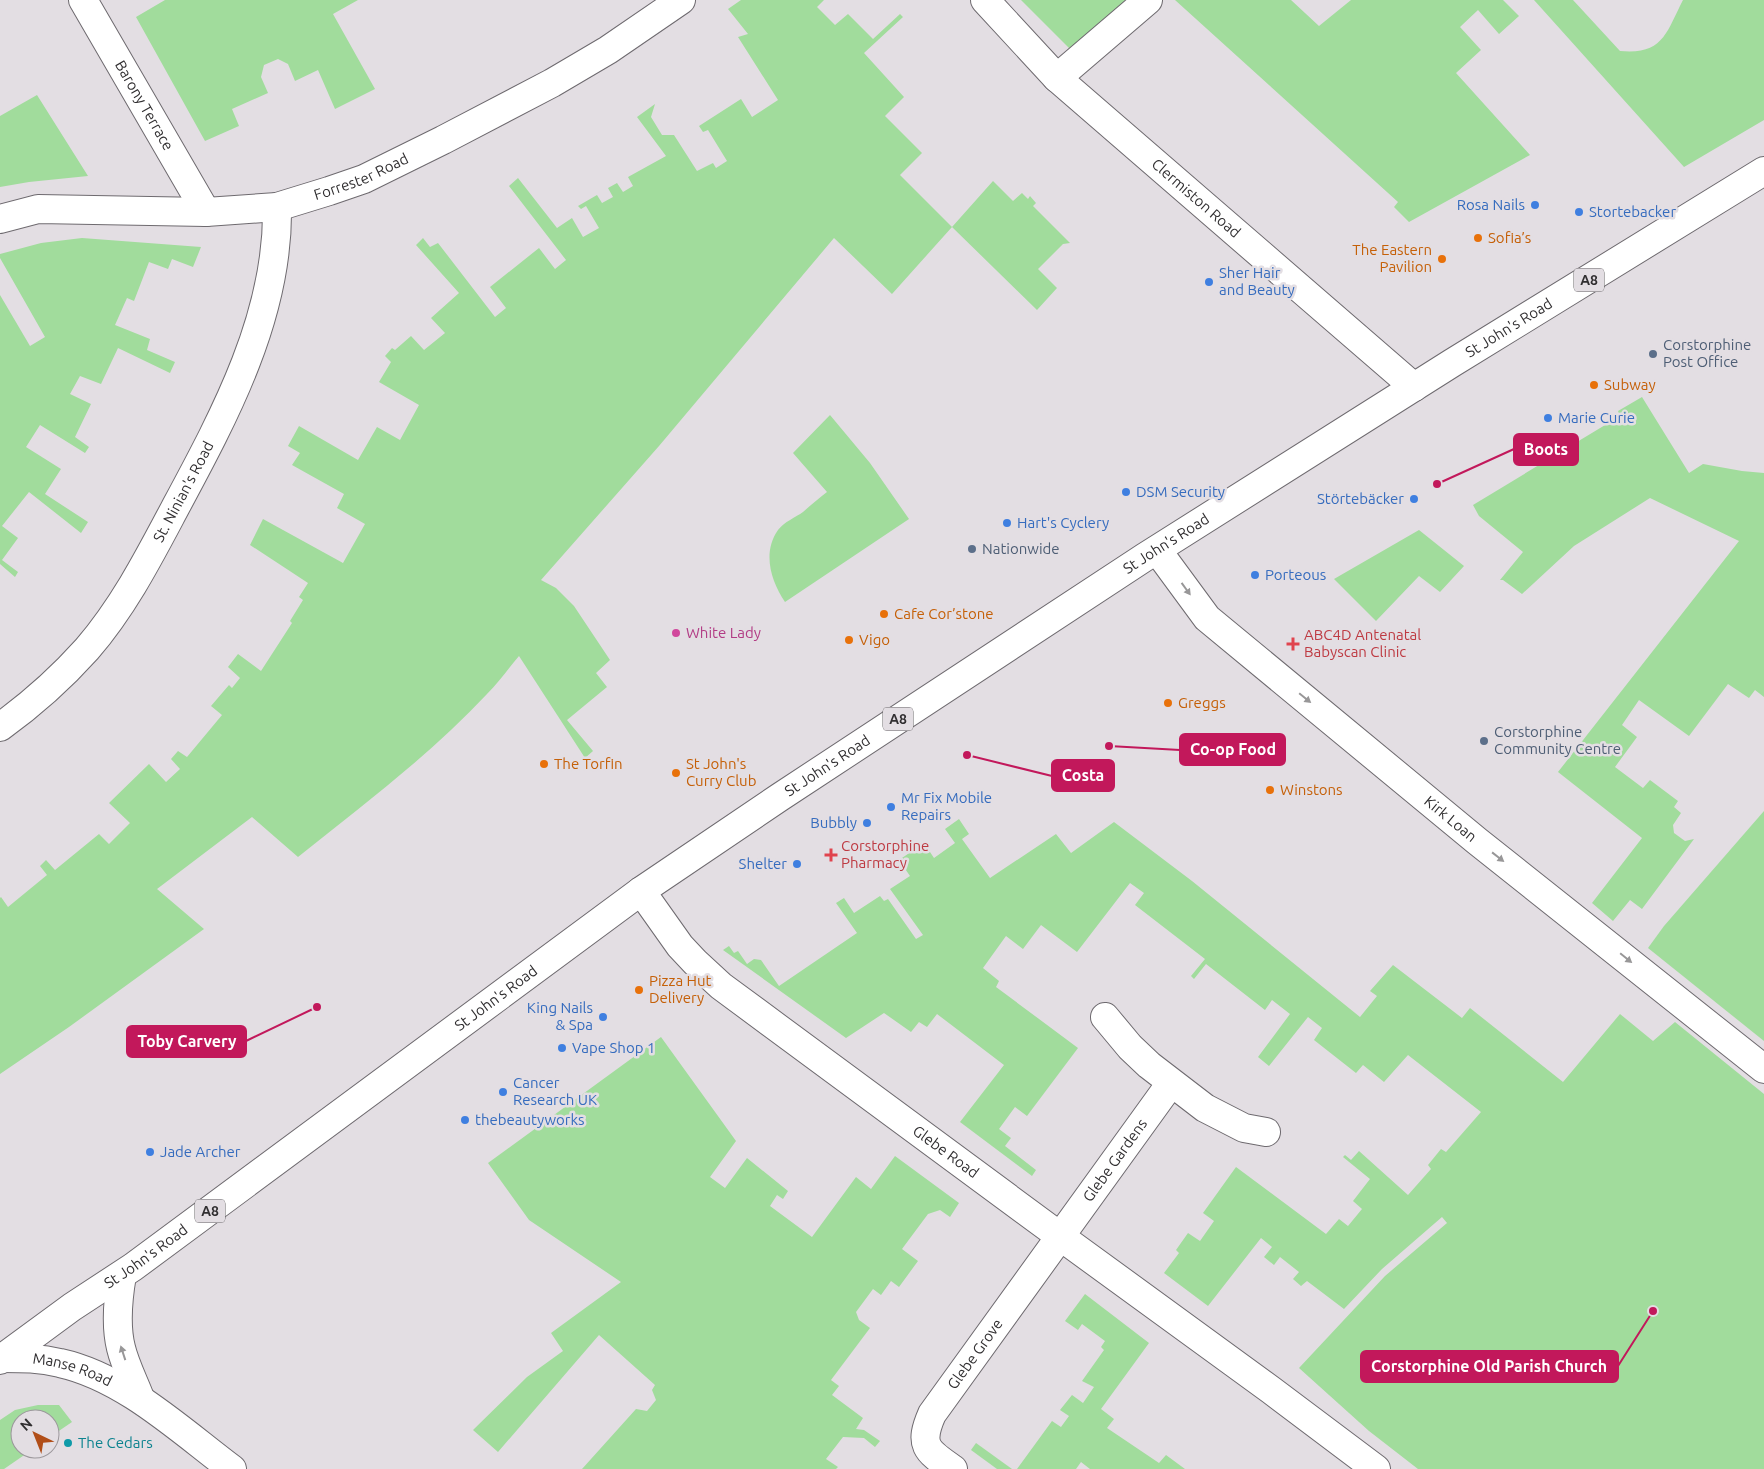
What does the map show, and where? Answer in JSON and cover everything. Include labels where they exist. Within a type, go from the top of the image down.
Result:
[{"type":"street","name":"Barony Terrace","points":[[83,0],[206,212]]},
{"type":"street","name":"Forrester Road","points":[[0,219],[38,209],[206,212],[277,207],[329,192],[364,179],[466,128],[583,65],[681,0]]},
{"type":"street","name":"Clermiston Road","points":[[985,0],[1057,78],[1414,388]]},
{"type":"street","points":[[1057,78],[1148,0]]},
{"type":"street","name":"St John's Road","points":[[1,1359],[72,1307],[122,1275],[641,891],[860,744],[1157,550],[1764,171]]},
{"type":"street","name":"St. Ninian's Road","points":[[0,727],[30,704],[72,665],[114,615],[146,563],[202,459],[244,366],[269,292],[278,234],[277,207]]},
{"type":"street","name":"Kirk Loan","points":[[1157,550],[1207,618],[1455,823],[1764,1069]]},
{"type":"street","name":"Glebe Road","points":[[641,891],[680,946],[722,986],[1376,1469]]},
{"type":"street","points":[[1105,1017],[1130,1047],[1171,1083],[1205,1108],[1244,1128],[1266,1132]]},
{"type":"street","name":"Glebe Gardens","points":[[1061,1237],[1171,1083]]},
{"type":"street","name":"Glebe Grove","points":[[953,1469],[931,1453],[924,1430],[932,1414],[1061,1237]]},
{"type":"street","name":"Manse Road","points":[[122,1275],[118,1299],[121,1348],[140,1398]]},
{"type":"street","name":"Manse Road","points":[[1,1359],[30,1358],[61,1363],[91,1373],[140,1398],[232,1469]]},
{"type":"green space","points":[[165,0],[358,0],[333,14],[375,89],[335,109],[318,70],[295,81],[288,64],[278,59],[264,65],[261,77],[268,93],[232,109],[239,126],[205,141],[136,17]]},
{"type":"green space","points":[[741,0],[824,0],[817,7],[835,25],[848,14],[873,39],[900,14],[903,17],[864,53],[904,97],[885,116],[922,153],[900,175],[952,227],[892,294],[834,238],[659,446],[541,580],[556,588],[574,606],[610,660],[596,673],[607,687],[567,720],[593,751],[585,758],[519,656],[491,689],[443,738],[396,779],[298,857],[252,817],[157,889],[204,929],[69,1027],[0,1074],[0,898],[8,907],[47,875],[40,866],[46,860],[55,870],[99,834],[109,844],[130,823],[109,803],[149,764],[166,782],[180,769],[171,759],[178,751],[187,757],[222,715],[211,706],[229,685],[232,688],[240,678],[228,667],[238,654],[261,671],[292,623],[290,621],[303,600],[299,597],[308,583],[250,545],[263,519],[343,563],[365,524],[337,508],[344,494],[292,465],[300,453],[288,446],[299,426],[358,460],[377,427],[400,440],[419,405],[379,382],[391,362],[385,356],[392,348],[395,350],[411,336],[424,350],[445,333],[431,318],[459,293],[416,245],[423,238],[430,247],[438,243],[495,317],[506,308],[490,287],[539,248],[555,269],[566,260],[509,186],[518,178],[557,228],[572,218],[583,237],[599,228],[586,206],[581,209],[578,206],[597,195],[602,203],[613,197],[608,188],[617,183],[623,192],[633,186],[628,177],[666,156],[637,117],[655,104],[651,117],[662,135],[674,135],[697,171],[713,163],[716,168],[727,161],[708,130],[703,132],[699,126],[741,99],[752,117],[778,100],[738,37],[748,34],[728,9]]},
{"type":"green space","points":[[1021,0],[1137,0],[1073,52]]},
{"type":"green space","points":[[1175,0],[1291,0],[1319,26],[1351,0],[1503,0],[1519,16],[1499,34],[1478,10],[1460,27],[1481,50],[1456,73],[1530,155],[1409,222],[1394,207],[1398,202]]},
{"type":"green space","points":[[1534,0],[1573,0],[1620,51],[1634,51],[1646,49],[1661,39],[1667,32],[1683,0],[1764,0],[1764,120],[1684,167]]},
{"type":"green space","points":[[37,95],[88,176],[0,187],[0,116]]},
{"type":"green space","points":[[993,181],[1013,201],[1022,193],[1028,199],[1030,196],[1036,203],[1033,206],[1070,243],[1063,244],[1038,269],[1057,288],[1037,310],[952,227]]},
{"type":"green space","points":[[82,238],[201,247],[193,267],[172,259],[168,269],[149,262],[134,301],[127,298],[115,325],[150,339],[147,350],[175,362],[170,373],[118,348],[101,384],[80,376],[70,394],[91,404],[75,437],[89,447],[85,453],[40,425],[26,447],[61,469],[45,494],[88,522],[81,533],[29,492],[2,526],[18,538],[2,560],[18,572],[15,577],[0,564],[0,295],[30,346],[45,337],[0,258],[0,254],[41,243]]},
{"type":"green space","points":[[1642,397],[1689,473],[1703,464],[1764,473],[1764,697],[1755,690],[1749,698],[1728,684],[1689,736],[1639,700],[1622,725],[1637,737],[1615,767],[1643,788],[1650,780],[1678,801],[1674,807],[1681,813],[1673,825],[1674,833],[1685,841],[1694,839],[1642,909],[1630,900],[1613,921],[1592,903],[1642,838],[1558,772],[1739,541],[1650,498],[1574,546],[1522,594],[1503,580],[1500,580],[1523,552],[1479,516],[1473,505],[1620,416],[1618,411]]},
{"type":"green space","points":[[830,415],[870,463],[909,519],[785,602],[772,576],[769,557],[770,548],[778,530],[783,525],[803,512],[827,492],[793,453]]},
{"type":"green space","points":[[1419,530],[1464,566],[1440,592],[1419,576],[1376,621],[1334,579]]},
{"type":"green space","points":[[1764,811],[1764,1041],[1648,948],[1664,926]]},
{"type":"green space","points":[[959,819],[969,834],[962,839],[990,878],[1056,834],[1071,853],[1114,822],[1192,881],[1360,1017],[1377,996],[1370,991],[1393,965],[1462,1018],[1470,1008],[1563,1082],[1620,1014],[1653,1041],[1675,1022],[1764,1094],[1764,1469],[1418,1469],[1369,1431],[1299,1368],[1385,1276],[1447,1223],[1442,1217],[1382,1269],[1344,1309],[1307,1281],[1301,1286],[1293,1279],[1299,1272],[1280,1257],[1274,1265],[1264,1257],[1272,1247],[1261,1238],[1208,1306],[1164,1273],[1179,1253],[1176,1250],[1188,1233],[1200,1241],[1214,1221],[1203,1213],[1236,1167],[1326,1234],[1339,1219],[1348,1226],[1362,1209],[1353,1201],[1370,1179],[1343,1157],[1345,1155],[1351,1160],[1359,1151],[1408,1195],[1431,1169],[1428,1165],[1441,1149],[1446,1152],[1481,1112],[1408,1055],[1384,1082],[1363,1065],[1356,1073],[1314,1040],[1322,1028],[1308,1017],[1269,1066],[1258,1057],[1290,1014],[1272,1000],[1265,1010],[1206,964],[1194,979],[1191,976],[1205,959],[1135,905],[1144,893],[1130,883],[1077,952],[1041,925],[1023,949],[1006,936],[983,968],[999,981],[996,987],[1078,1048],[1027,1116],[1015,1107],[999,1129],[1011,1138],[1005,1146],[1036,1170],[1032,1176],[960,1122],[1004,1065],[937,1014],[927,1027],[919,1022],[911,1032],[884,1013],[846,1038],[723,950],[729,946],[734,953],[738,951],[747,964],[754,959],[761,960],[779,986],[857,933],[836,903],[844,898],[854,913],[880,896],[884,901],[888,899],[916,939],[923,935],[890,889],[910,876],[899,860],[924,843],[934,858],[955,843],[945,829]]},
{"type":"green space","points":[[661,1037],[736,1141],[710,1177],[725,1188],[747,1158],[788,1191],[783,1199],[777,1195],[770,1206],[812,1237],[856,1177],[871,1189],[895,1156],[959,1203],[950,1217],[940,1210],[928,1214],[902,1249],[918,1261],[899,1287],[891,1281],[881,1295],[873,1289],[856,1312],[859,1320],[870,1328],[831,1380],[839,1386],[832,1395],[863,1418],[856,1429],[864,1430],[880,1441],[875,1447],[864,1438],[843,1437],[826,1459],[838,1467],[836,1469],[582,1469],[636,1409],[647,1411],[656,1400],[652,1390],[655,1385],[599,1335],[498,1452],[473,1430],[527,1377],[563,1351],[551,1333],[621,1282],[529,1220],[488,1163]]},
{"type":"green space","points":[[1085,1294],[1149,1343],[1101,1409],[1114,1419],[1107,1428],[1159,1463],[1166,1455],[1185,1469],[1090,1469],[1081,1462],[1076,1469],[1017,1469],[1052,1421],[1061,1427],[1069,1416],[1060,1410],[1072,1395],[1083,1403],[1094,1387],[1082,1381],[1104,1350],[1101,1347],[1105,1341],[1082,1324],[1078,1330],[1065,1321]]},
{"type":"green space","points":[[38,1405],[59,1405],[72,1422],[60,1430],[60,1409],[20,1409]]},
{"type":"green space","points":[[10,1413],[10,1459],[18,1459],[4,1469],[0,1469],[0,1420]]},
{"type":"green space","points":[[976,1443],[1012,1469],[997,1469],[971,1450]]},
{"type":"place","name":"Rosa Nails","points":[[1535,205]]},
{"type":"place","name":"Stortebacker","points":[[1579,212]]},
{"type":"place","name":"Sofia’s","points":[[1478,238]]},
{"type":"place","name":"The Eastern Pavilion","points":[[1442,259]]},
{"type":"place","name":"Sher Hair and Beauty","points":[[1209,282]]},
{"type":"place","name":"Corstorphine Post Office","points":[[1653,354]]},
{"type":"place","name":"Subway","points":[[1594,385]]},
{"type":"place","name":"Marie Curie","points":[[1548,418]]},
{"type":"place","name":"Boots","points":[[1437,484]]},
{"type":"place","name":"DSM Security","points":[[1126,492]]},
{"type":"place","name":"Störtebäcker","points":[[1414,499]]},
{"type":"place","name":"Hart's Cyclery","points":[[1007,523]]},
{"type":"place","name":"Nationwide","points":[[972,549]]},
{"type":"place","name":"Porteous","points":[[1255,575]]},
{"type":"place","name":"Cafe Cor’stone","points":[[884,614]]},
{"type":"place","name":"White Lady","points":[[676,633]]},
{"type":"place","name":"Vigo","points":[[849,640]]},
{"type":"place","name":"ABC4D Antenatal Babyscan Clinic","points":[[1293,644]]},
{"type":"place","name":"Greggs","points":[[1168,703]]},
{"type":"place","name":"Corstorphine Community Centre","points":[[1484,741]]},
{"type":"place","name":"Co-op Food","points":[[1109,746]]},
{"type":"place","name":"Costa","points":[[967,755]]},
{"type":"place","name":"The Torfin","points":[[544,764]]},
{"type":"place","name":"St John's Curry Club","points":[[676,773]]},
{"type":"place","name":"Winstons","points":[[1270,790]]},
{"type":"place","name":"Mr Fix Mobile Repairs","points":[[891,807]]},
{"type":"place","name":"Bubbly","points":[[867,823]]},
{"type":"place","name":"Corstorphine Pharmacy","points":[[831,855]]},
{"type":"place","name":"Shelter","points":[[797,864]]},
{"type":"place","name":"Pizza Hut Delivery","points":[[639,990]]},
{"type":"place","name":"Toby Carvery","points":[[317,1007]]},
{"type":"place","name":"King Nails & Spa","points":[[603,1017]]},
{"type":"place","name":"Vape Shop 1","points":[[562,1048]]},
{"type":"place","name":"Cancer Research UK","points":[[503,1092]]},
{"type":"place","name":"thebeautyworks","points":[[465,1120]]},
{"type":"place","name":"Jade Archer","points":[[150,1152]]},
{"type":"place","name":"Corstorphine Old Parish Church","points":[[1653,1311]]},
{"type":"place","name":"The Cedars","points":[[68,1443]]}]
